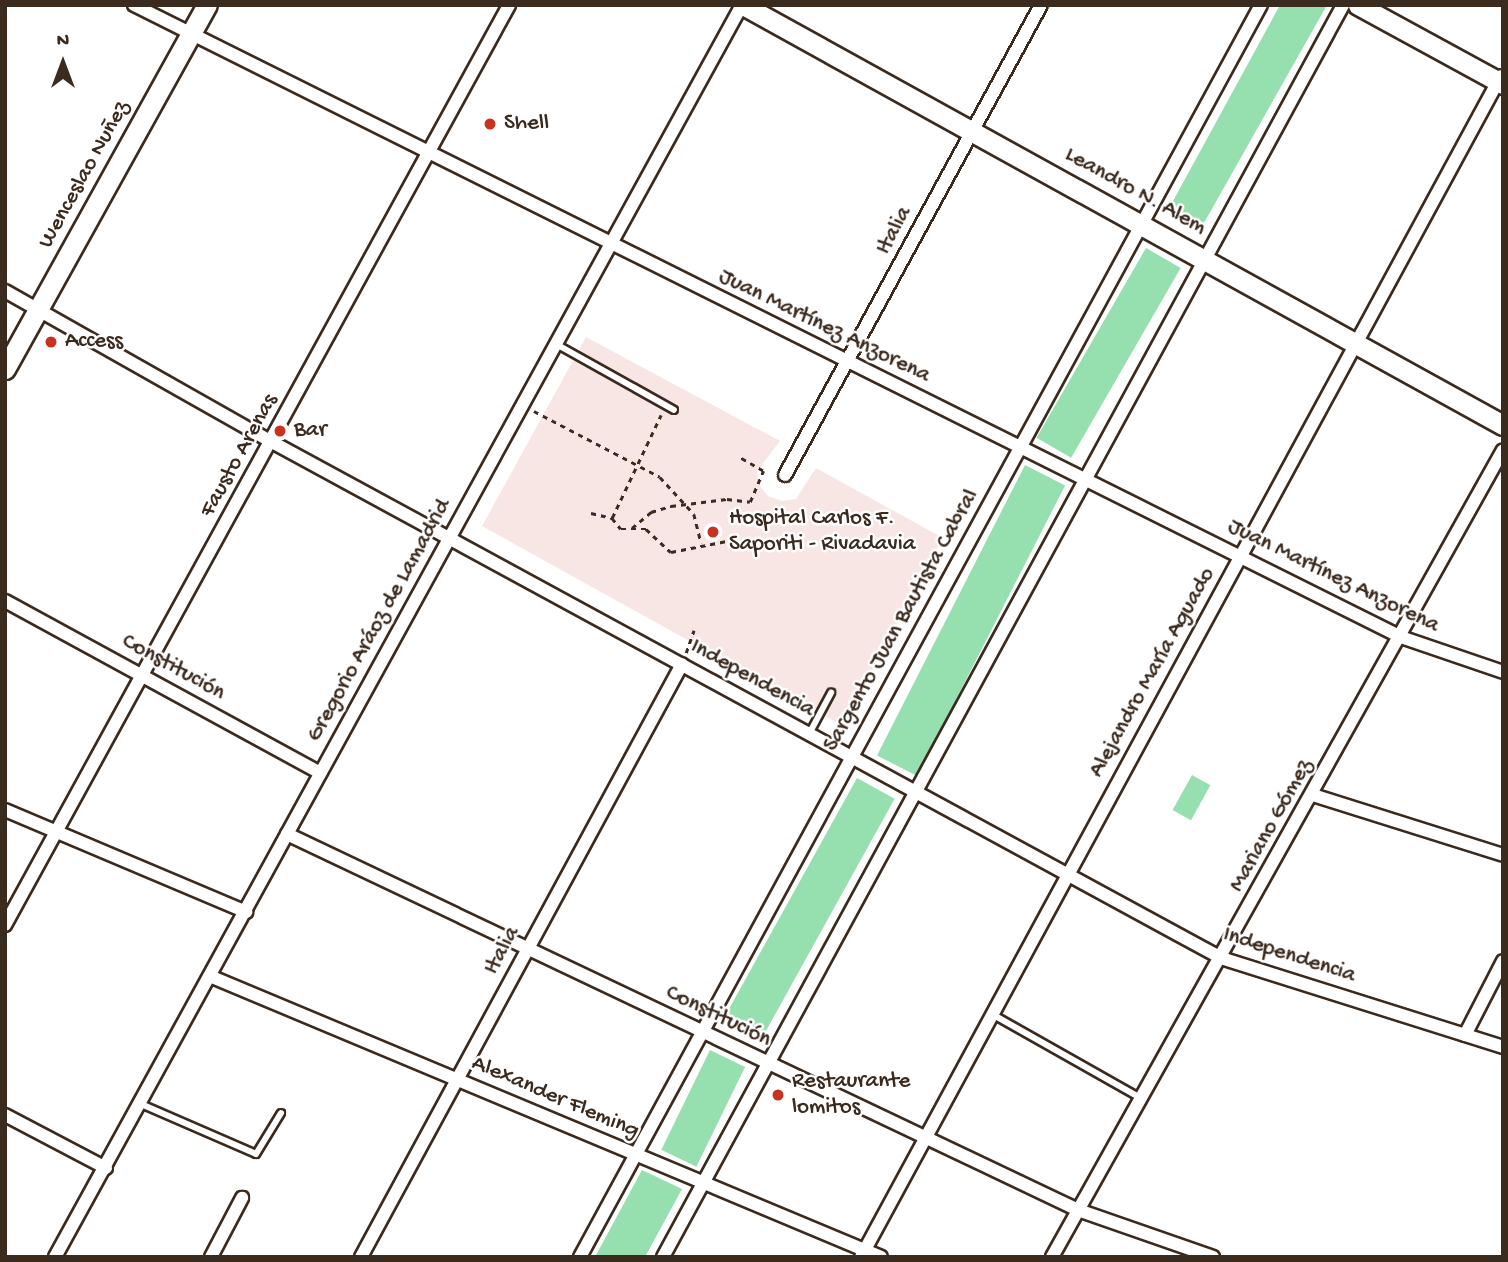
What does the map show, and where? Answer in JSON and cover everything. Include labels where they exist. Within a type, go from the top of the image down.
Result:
[{"type":"street","name":"Juan Martínez Anzorena","points":[[134,5],[1401,637],[1503,672]]},
{"type":"street","name":"Wenceslao Nuñez","points":[[5,369],[207,5]]},
{"type":"street","name":"Fausto Arenas","points":[[5,925],[272,442],[509,5]]},
{"type":"street","name":"Leandro N. Alem","points":[[742,5],[972,129],[1503,425]]},
{"type":"street","name":"Gregorio Aráoz de Lamadrid","points":[[55,1257],[212,977],[287,834],[742,5]]},
{"type":"street","name":"Italia","points":[[785,475],[849,363],[972,129],[1041,5]]},
{"type":"street","name":"Sargento Juan Bautista Cabral","points":[[580,1257],[1261,5]]},
{"type":"street","points":[[663,1257],[1343,5]]},
{"type":"street","points":[[1358,5],[1501,79]]},
{"type":"street","name":"Alejandro María Aguado","points":[[863,1253],[1065,876],[1501,79]]},
{"type":"street","name":"Independencia","points":[[5,291],[272,442],[450,537],[1065,876],[1221,958],[1503,1047]]},
{"type":"street","name":"Mariano Gómez","points":[[1052,1257],[1313,795],[1503,450]]},
{"type":"street","name":"Constitución","points":[[5,601],[320,774]]},
{"type":"street","name":"Italia","points":[[361,1257],[682,664]]},
{"type":"street","points":[[1313,795],[1503,855]]},
{"type":"street","points":[[5,810],[246,912]]},
{"type":"street","name":"Constitución","points":[[287,834],[1078,1210],[1213,1257]]},
{"type":"street","points":[[1465,1035],[1503,961]]},
{"type":"street","name":"Alexander Fleming","points":[[212,977],[863,1253],[881,1257]]},
{"type":"street","points":[[5,1115],[106,1168]]},
{"type":"street","points":[[211,1257],[243,1198]]},
{"type":"lane","points":[[555,343],[674,410]]},
{"type":"lane","points":[[809,734],[831,693]]},
{"type":"lane","points":[[992,1014],[1142,1099]]},
{"type":"lane","points":[[141,1104],[256,1154],[281,1113]]},
{"type":"path","points":[[521,405],[660,477],[687,503],[701,543]]},
{"type":"path","points":[[612,518],[639,466],[665,405]]},
{"type":"path","points":[[632,528],[651,512],[687,503],[750,502],[763,471],[738,457]]},
{"type":"path","points":[[591,513],[612,518],[621,530],[632,528],[655,534],[671,552],[701,543],[732,540],[759,551]]},
{"type":"path","points":[[682,664],[694,630]]},
{"type":"shaded area","name":"Hospital Carlos F. Saporiti - Rivadavia","points":[[586,337],[780,441],[757,471],[759,485],[768,496],[782,501],[796,499],[816,468],[943,538],[843,726],[482,526]]},
{"type":"green space","points":[[1280,5],[1327,5],[1200,230],[1167,212]]},
{"type":"green space","points":[[1146,248],[1181,268],[1071,458],[1036,438]]},
{"type":"green space","points":[[1025,465],[1065,485],[917,776],[877,755]]},
{"type":"green space","points":[[1192,775],[1210,785],[1191,820],[1173,810]]},
{"type":"green space","points":[[857,778],[895,799],[759,1043],[722,1022]]},
{"type":"green space","points":[[710,1050],[745,1067],[696,1167],[661,1150]]},
{"type":"green space","points":[[642,1170],[682,1189],[645,1257],[595,1257]]},
{"type":"place","name":"Shell","points":[[490,124]]},
{"type":"place","name":"Access","points":[[51,342]]},
{"type":"place","name":"Bar","points":[[280,431]]},
{"type":"place","name":"Hospital Carlos F. Saporiti - Rivadavia","points":[[713,532]]},
{"type":"place","name":"Restaurante lomitos","points":[[778,1095]]}]
